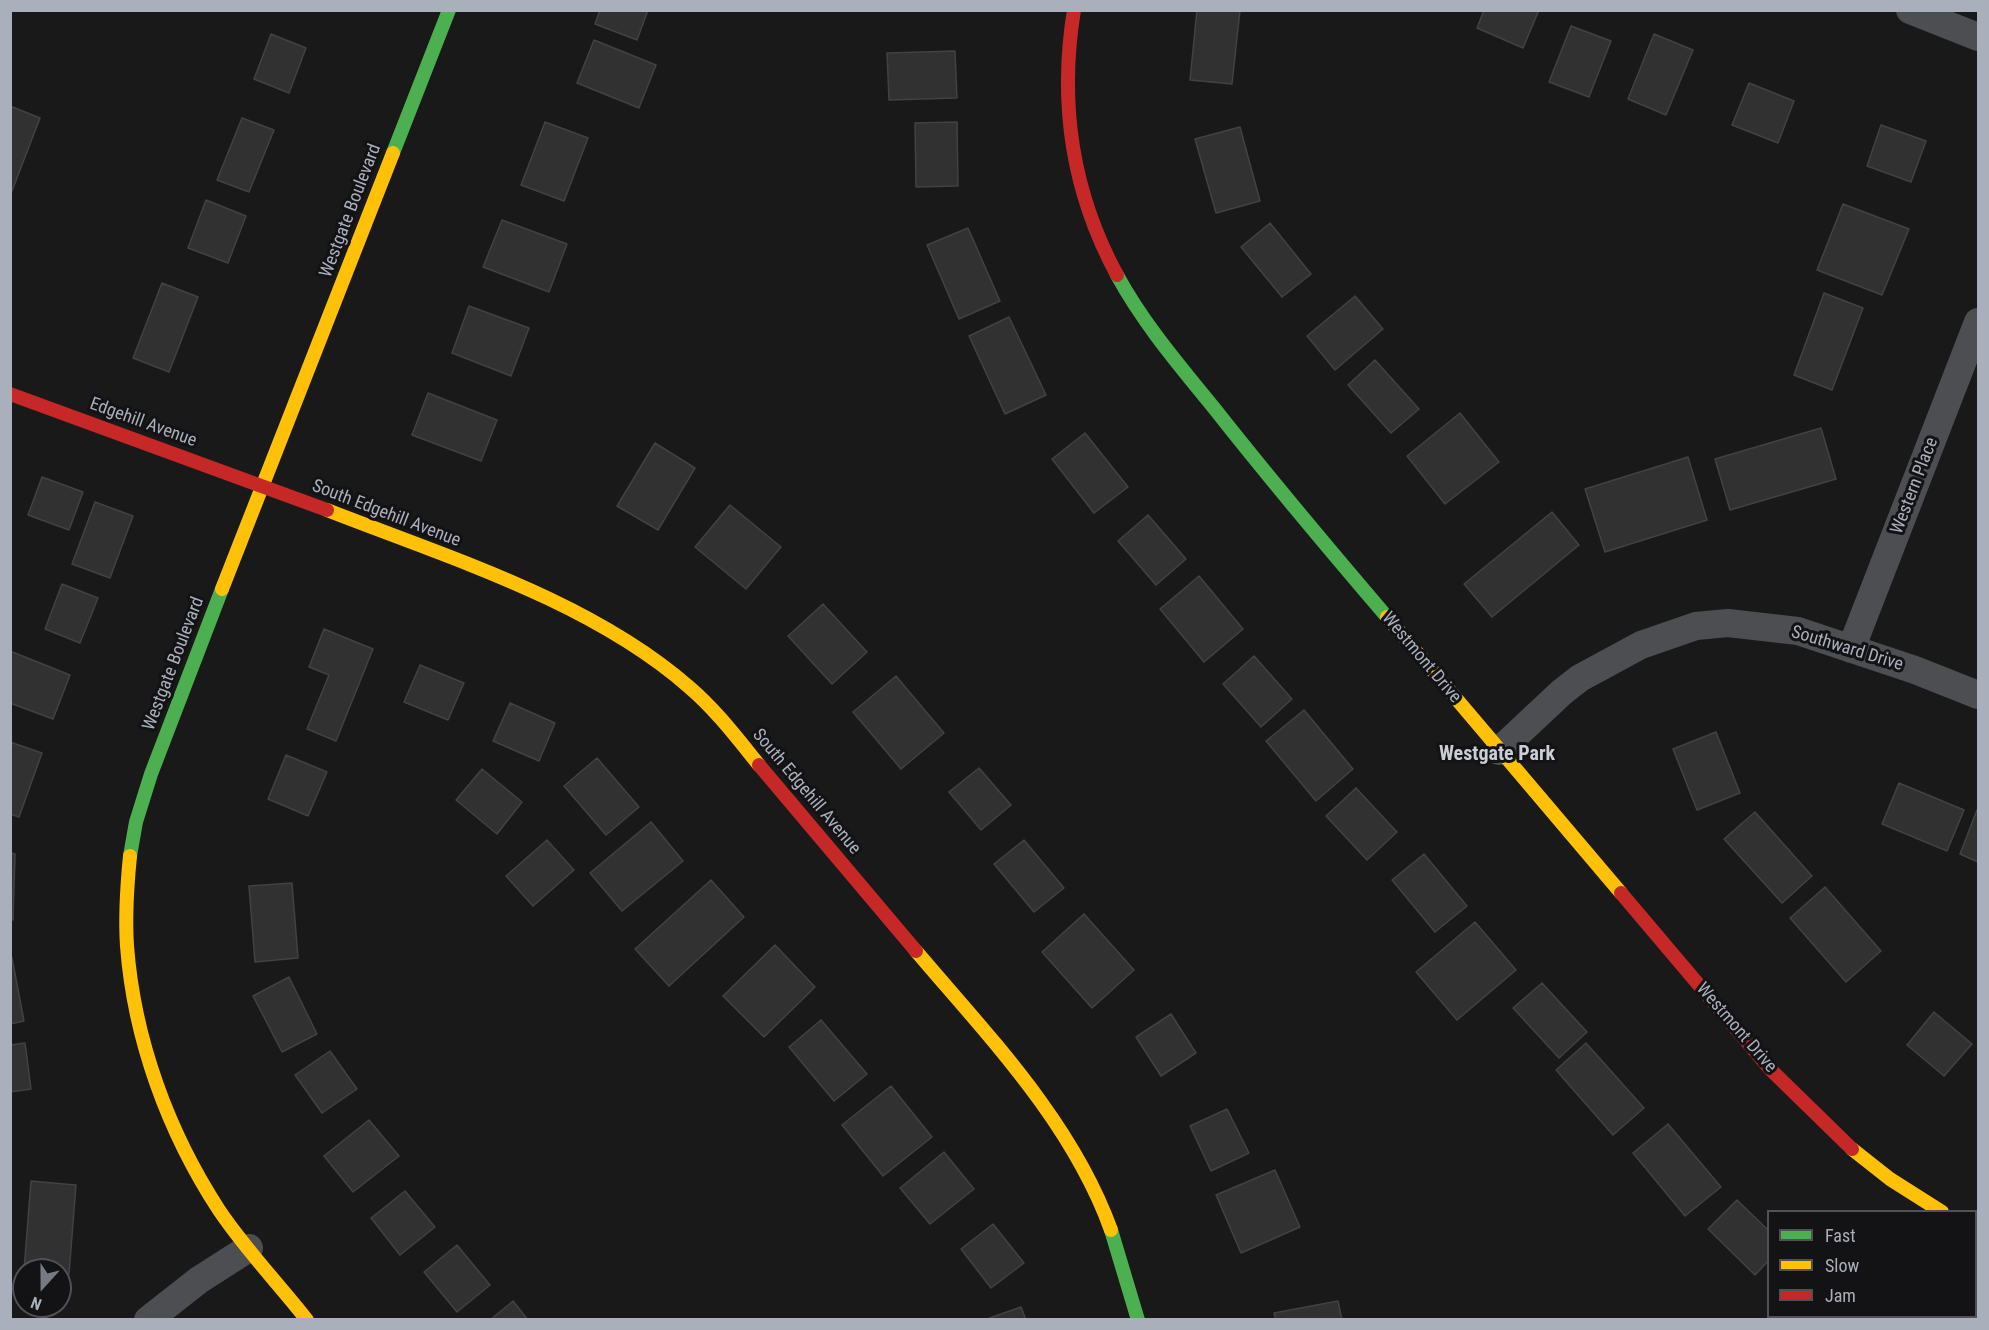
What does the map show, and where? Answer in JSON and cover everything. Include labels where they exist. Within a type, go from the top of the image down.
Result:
[{"type":"street","name":"Westgate Boulevard","points":[[307,1320],[219,1209],[183,1146],[154,1075],[130,977],[126,937],[130,851],[144,799],[168,727],[449,10]]},
{"type":"street","name":"Westmont Drive","points":[[1074,10],[1068,48],[1067,83],[1069,119],[1081,188],[1100,244],[1132,305],[1271,480],[1770,1069],[1844,1143],[1890,1179],[1939,1210]]},
{"type":"street","points":[[1910,10],[1978,37]]},
{"type":"street","name":"Western Place","points":[[1851,649],[1978,322]]},
{"type":"street","name":"Edgehill Avenue","points":[[10,394],[264,486]]},
{"type":"street","name":"South Edgehill Avenue","points":[[264,486],[508,581],[571,609],[637,646],[691,688],[720,718],[1012,1065],[1054,1120],[1083,1165],[1106,1216],[1124,1264],[1138,1320]]},
{"type":"street","name":"Southward Drive","points":[[1499,751],[1580,678],[1641,645],[1696,627],[1728,623],[1798,631],[1915,670],[1978,695]]},
{"type":"street","points":[[147,1320],[199,1280],[249,1248]]},
{"type":"building","points":[[600,10],[648,10],[637,40],[595,24]]},
{"type":"building","points":[[1197,10],[1240,10],[1232,84],[1190,80]]},
{"type":"building","points":[[1484,10],[1539,10],[1523,48],[1477,28]]},
{"type":"building","points":[[1571,26],[1611,41],[1589,97],[1549,82]]},
{"type":"building","points":[[271,34],[306,48],[289,93],[254,79]]},
{"type":"building","points":[[1654,34],[1693,50],[1666,115],[1628,99]]},
{"type":"building","points":[[594,40],[656,65],[639,108],[577,83]]},
{"type":"building","points":[[955,51],[957,98],[889,100],[887,53]]},
{"type":"building","points":[[1749,83],[1794,101],[1778,143],[1732,125]]},
{"type":"building","points":[[10,106],[40,118],[12,191],[10,191]]},
{"type":"building","points":[[242,118],[274,130],[249,192],[217,180]]},
{"type":"building","points":[[545,122],[588,138],[564,201],[521,185]]},
{"type":"building","points":[[957,122],[958,186],[916,187],[915,123]]},
{"type":"building","points":[[1881,125],[1926,141],[1911,182],[1867,166]]},
{"type":"building","points":[[1240,127],[1260,201],[1216,213],[1195,139]]},
{"type":"building","points":[[206,200],[246,216],[228,263],[188,248]]},
{"type":"building","points":[[1843,204],[1909,229],[1882,295],[1817,270]]},
{"type":"building","points":[[502,220],[567,244],[549,292],[483,267]]},
{"type":"building","points":[[1270,223],[1311,274],[1282,297],[1241,247]]},
{"type":"building","points":[[968,228],[1000,301],[959,319],[927,245]]},
{"type":"building","points":[[162,283],[198,297],[169,372],[133,358]]},
{"type":"building","points":[[1824,293],[1863,308],[1832,390],[1794,375]]},
{"type":"building","points":[[1355,296],[1383,329],[1335,370],[1307,336]]},
{"type":"building","points":[[469,306],[529,328],[511,376],[452,353]]},
{"type":"building","points":[[1009,317],[1046,395],[1005,414],[969,336]]},
{"type":"building","points":[[1375,360],[1419,409],[1391,433],[1348,385]]},
{"type":"building","points":[[428,393],[497,420],[481,461],[412,435]]},
{"type":"building","points":[[1460,413],[1499,462],[1445,504],[1407,456]]},
{"type":"building","points":[[1821,428],[1836,479],[1730,510],[1715,459]]},
{"type":"building","points":[[1085,433],[1128,487],[1094,513],[1052,459]]},
{"type":"building","points":[[655,443],[695,468],[658,530],[617,506]]},
{"type":"building","points":[[1688,457],[1707,520],[1605,552],[1585,489]]},
{"type":"building","points":[[42,477],[83,492],[69,530],[28,515]]},
{"type":"building","points":[[95,502],[133,516],[110,578],[72,564]]},
{"type":"building","points":[[730,505],[781,547],[746,589],[695,547]]},
{"type":"building","points":[[1552,512],[1579,545],[1492,617],[1464,584]]},
{"type":"building","points":[[1148,515],[1186,559],[1156,585],[1118,541]]},
{"type":"building","points":[[1199,576],[1243,629],[1204,662],[1160,609]]},
{"type":"building","points":[[62,584],[98,598],[80,643],[45,629]]},
{"type":"building","points":[[823,604],[867,652],[832,684],[788,636]]},
{"type":"building","points":[[324,629],[373,649],[336,741],[307,729],[329,675],[309,667]]},
{"type":"building","points":[[10,651],[70,675],[53,719],[10,703]]},
{"type":"building","points":[[1254,656],[1292,699],[1261,727],[1223,684]]},
{"type":"building","points":[[420,665],[464,683],[448,720],[404,702]]},
{"type":"building","points":[[896,676],[944,733],[901,769],[853,712]]},
{"type":"building","points":[[510,703],[555,723],[539,761],[493,741]]},
{"type":"building","points":[[1304,710],[1353,769],[1316,801],[1266,741]]},
{"type":"building","points":[[1716,732],[1740,793],[1697,810],[1673,749]]},
{"type":"building","points":[[10,742],[42,753],[19,817],[10,814]]},
{"type":"building","points":[[286,755],[327,772],[308,816],[268,799]]},
{"type":"building","points":[[597,758],[639,807],[606,835],[564,786]]},
{"type":"building","points":[[979,768],[1011,805],[981,830],[949,792]]},
{"type":"building","points":[[482,769],[522,802],[497,834],[456,800]]},
{"type":"building","points":[[1899,783],[1964,810],[1947,851],[1882,824]]},
{"type":"building","points":[[1356,788],[1397,832],[1367,860],[1326,816]]},
{"type":"building","points":[[1978,811],[1978,862],[1960,854]]},
{"type":"building","points":[[1755,812],[1812,876],[1782,903],[1724,839]]},
{"type":"building","points":[[651,822],[683,861],[622,911],[590,873]]},
{"type":"building","points":[[547,840],[574,870],[533,906],[506,876]]},
{"type":"building","points":[[1024,840],[1064,888],[1034,912],[994,864]]},
{"type":"building","points":[[10,853],[15,854],[13,920],[10,920]]},
{"type":"building","points":[[1424,854],[1467,906],[1435,932],[1392,880]]},
{"type":"building","points":[[711,880],[744,917],[669,986],[635,949]]},
{"type":"building","points":[[292,883],[298,958],[255,962],[249,886]]},
{"type":"building","points":[[1825,887],[1881,951],[1846,982],[1790,918]]},
{"type":"building","points":[[1084,914],[1134,970],[1092,1008],[1042,952]]},
{"type":"building","points":[[1475,922],[1516,970],[1457,1020],[1416,972]]},
{"type":"building","points":[[775,945],[815,987],[764,1037],[723,996]]},
{"type":"building","points":[[12,958],[24,1021],[10,1024],[10,959]]},
{"type":"building","points":[[289,977],[317,1034],[282,1052],[253,996]]},
{"type":"building","points":[[1542,983],[1587,1032],[1559,1058],[1513,1008]]},
{"type":"building","points":[[1934,1012],[1972,1044],[1944,1076],[1907,1045]]},
{"type":"building","points":[[1171,1014],[1196,1053],[1161,1076],[1136,1037]]},
{"type":"building","points":[[821,1020],[867,1074],[834,1101],[789,1047]]},
{"type":"building","points":[[25,1043],[31,1089],[10,1092],[10,1045]]},
{"type":"building","points":[[1586,1043],[1644,1108],[1613,1135],[1556,1070]]},
{"type":"building","points":[[330,1051],[357,1089],[322,1113],[295,1075]]},
{"type":"building","points":[[891,1086],[932,1137],[883,1176],[842,1125]]},
{"type":"building","points":[[1227,1109],[1249,1153],[1211,1171],[1190,1126]]},
{"type":"building","points":[[369,1120],[399,1156],[353,1192],[324,1156]]},
{"type":"building","points":[[1668,1124],[1721,1187],[1685,1216],[1633,1153]]},
{"type":"building","points":[[944,1152],[974,1189],[930,1224],[900,1188]]},
{"type":"building","points":[[1275,1170],[1300,1227],[1241,1253],[1216,1195]]},
{"type":"building","points":[[31,1181],[76,1185],[70,1258],[25,1258]]},
{"type":"building","points":[[405,1191],[435,1227],[400,1255],[371,1218]]},
{"type":"building","points":[[1737,1200],[1767,1229],[1767,1262],[1755,1275],[1708,1229]]},
{"type":"building","points":[[993,1224],[1024,1263],[991,1288],[961,1249]]},
{"type":"building","points":[[457,1245],[490,1285],[457,1312],[424,1272]]},
{"type":"building","points":[[513,1301],[528,1320],[490,1320]]},
{"type":"building","points":[[1338,1301],[1342,1320],[1276,1320],[1274,1313]]},
{"type":"building","points":[[1021,1307],[1026,1320],[984,1320]]},
{"type":"building","points":[[1784,1318],[1858,1318],[1860,1320],[1786,1320]]},
{"type":"traffic: fast","points":[[393,153],[449,10]]},
{"type":"traffic: fast","points":[[1117,275],[1138,310],[1175,360],[1387,617]]},
{"type":"traffic: fast","points":[[130,856],[136,822],[151,774],[222,589]]},
{"type":"traffic: fast","points":[[1111,1230],[1138,1320]]},
{"type":"traffic: slow","points":[[222,589],[393,153]]},
{"type":"traffic: slow","points":[[327,510],[516,584],[608,630],[650,657],[689,687],[717,715],[759,765]]},
{"type":"traffic: slow","points":[[1387,617],[1621,893]]},
{"type":"traffic: slow","points":[[130,856],[127,890],[127,946],[137,1016],[156,1084],[184,1149],[219,1210],[307,1320]]},
{"type":"traffic: slow","points":[[916,951],[1026,1082],[1051,1117],[1074,1153],[1111,1230]]},
{"type":"traffic: slow","points":[[1852,1149],[1890,1179],[1939,1210]]},
{"type":"traffic: jam","points":[[1074,10],[1068,79],[1073,146],[1089,212],[1117,275]]},
{"type":"traffic: jam","points":[[10,394],[327,510]]},
{"type":"traffic: jam","points":[[759,765],[916,951]]},
{"type":"traffic: jam","points":[[1621,893],[1770,1069],[1852,1149]]},
{"type":"district","name":"Westgate Park","points":[[1497,755]]}]
